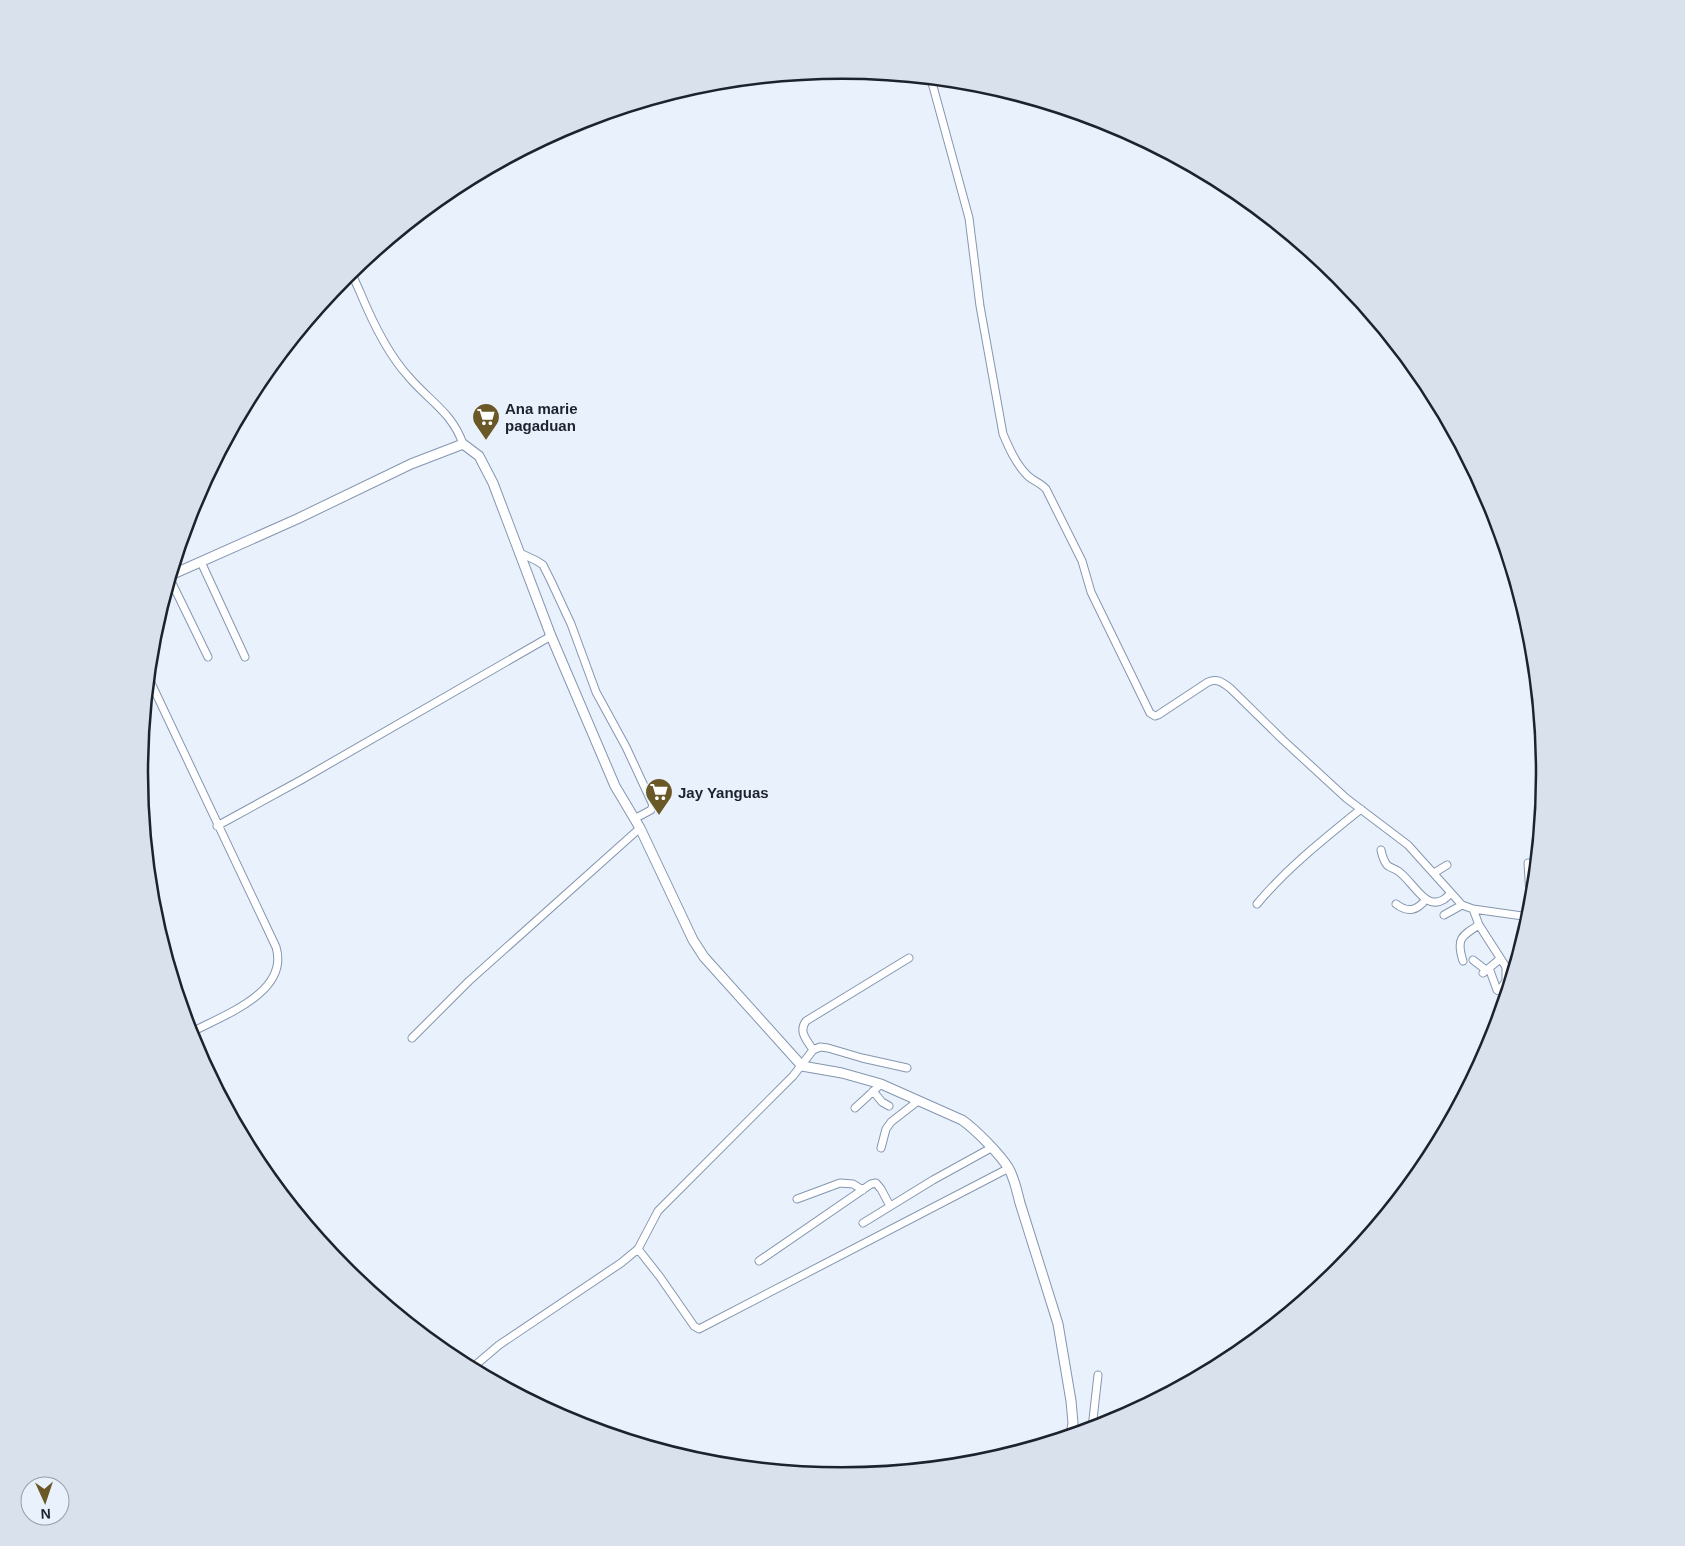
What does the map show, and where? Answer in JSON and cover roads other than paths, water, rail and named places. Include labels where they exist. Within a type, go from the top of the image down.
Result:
[{"type":"street","points":[[933,85],[969,218],[974,271],[983,330],[1003,434],[1026,474],[1046,489],[1082,561],[1092,592],[1150,713],[1155,716],[1158,715],[1208,682],[1219,681],[1236,694],[1310,766],[1361,810],[1408,845],[1462,905],[1473,909],[1521,916]]},
{"type":"street","points":[[355,279],[371,317],[391,353],[407,375],[450,417],[458,430],[463,444],[479,456],[490,476],[551,636],[615,786],[640,828],[692,940],[704,957],[802,1066],[842,1073],[877,1088],[918,1101],[962,1120],[972,1127],[1009,1168],[1016,1184],[1020,1204],[1058,1324],[1071,1401],[1072,1428]]},
{"type":"street","points":[[178,572],[305,515],[411,464],[463,444]]},
{"type":"street","points":[[520,553],[543,565],[571,624],[596,692],[626,747],[653,805],[650,810],[634,819]]},
{"type":"street","points":[[201,562],[245,657]]},
{"type":"street","points":[[174,587],[208,657]]},
{"type":"street","points":[[217,826],[301,780],[551,636]]},
{"type":"street","points":[[153,688],[217,826],[276,947],[279,963],[277,972],[270,982],[241,1007],[197,1029]]},
{"type":"street","points":[[1257,904],[1270,888],[1320,842],[1361,810]]},
{"type":"street","points":[[412,1038],[469,981],[640,828]]},
{"type":"street","points":[[1381,850],[1388,866],[1398,870],[1426,899],[1432,902],[1439,902],[1451,893]]},
{"type":"street","points":[[1528,863],[1529,876]]},
{"type":"street","points":[[1434,873],[1447,865]]},
{"type":"street","points":[[1396,904],[1402,908],[1412,910],[1421,905],[1426,899]]},
{"type":"street","points":[[1444,915],[1462,905]]},
{"type":"street","points":[[1473,909],[1479,925],[1506,967],[1507,973]]},
{"type":"street","points":[[1463,961],[1459,946],[1461,939],[1479,925]]},
{"type":"street","points":[[813,1050],[802,1032],[802,1027],[806,1021],[909,958]]},
{"type":"street","points":[[1486,970],[1500,958]]},
{"type":"street","points":[[1473,960],[1486,970],[1497,990],[1499,991],[1503,987]]},
{"type":"street","points":[[478,1363],[499,1345],[621,1263],[638,1248],[658,1212],[802,1066],[813,1050],[820,1047],[828,1048],[907,1068]]},
{"type":"street","points":[[877,1088],[882,1102],[889,1106]]},
{"type":"street","points":[[854,1108],[877,1088]]},
{"type":"street","points":[[882,1148],[886,1129],[891,1122],[918,1101]]},
{"type":"street","points":[[863,1223],[932,1180],[991,1148]]},
{"type":"street","points":[[638,1248],[694,1326],[699,1329],[1009,1168]]},
{"type":"street","points":[[797,1199],[840,1183],[852,1184],[863,1190]]},
{"type":"street","points":[[758,1261],[871,1184],[876,1184],[881,1189],[890,1206]]},
{"type":"street","points":[[1093,1420],[1098,1375]]},
{"type":"place","name":"Ana marie pagaduan","points":[[486,441]]},
{"type":"place","name":"Jay Yanguas","points":[[659,816]]}]
